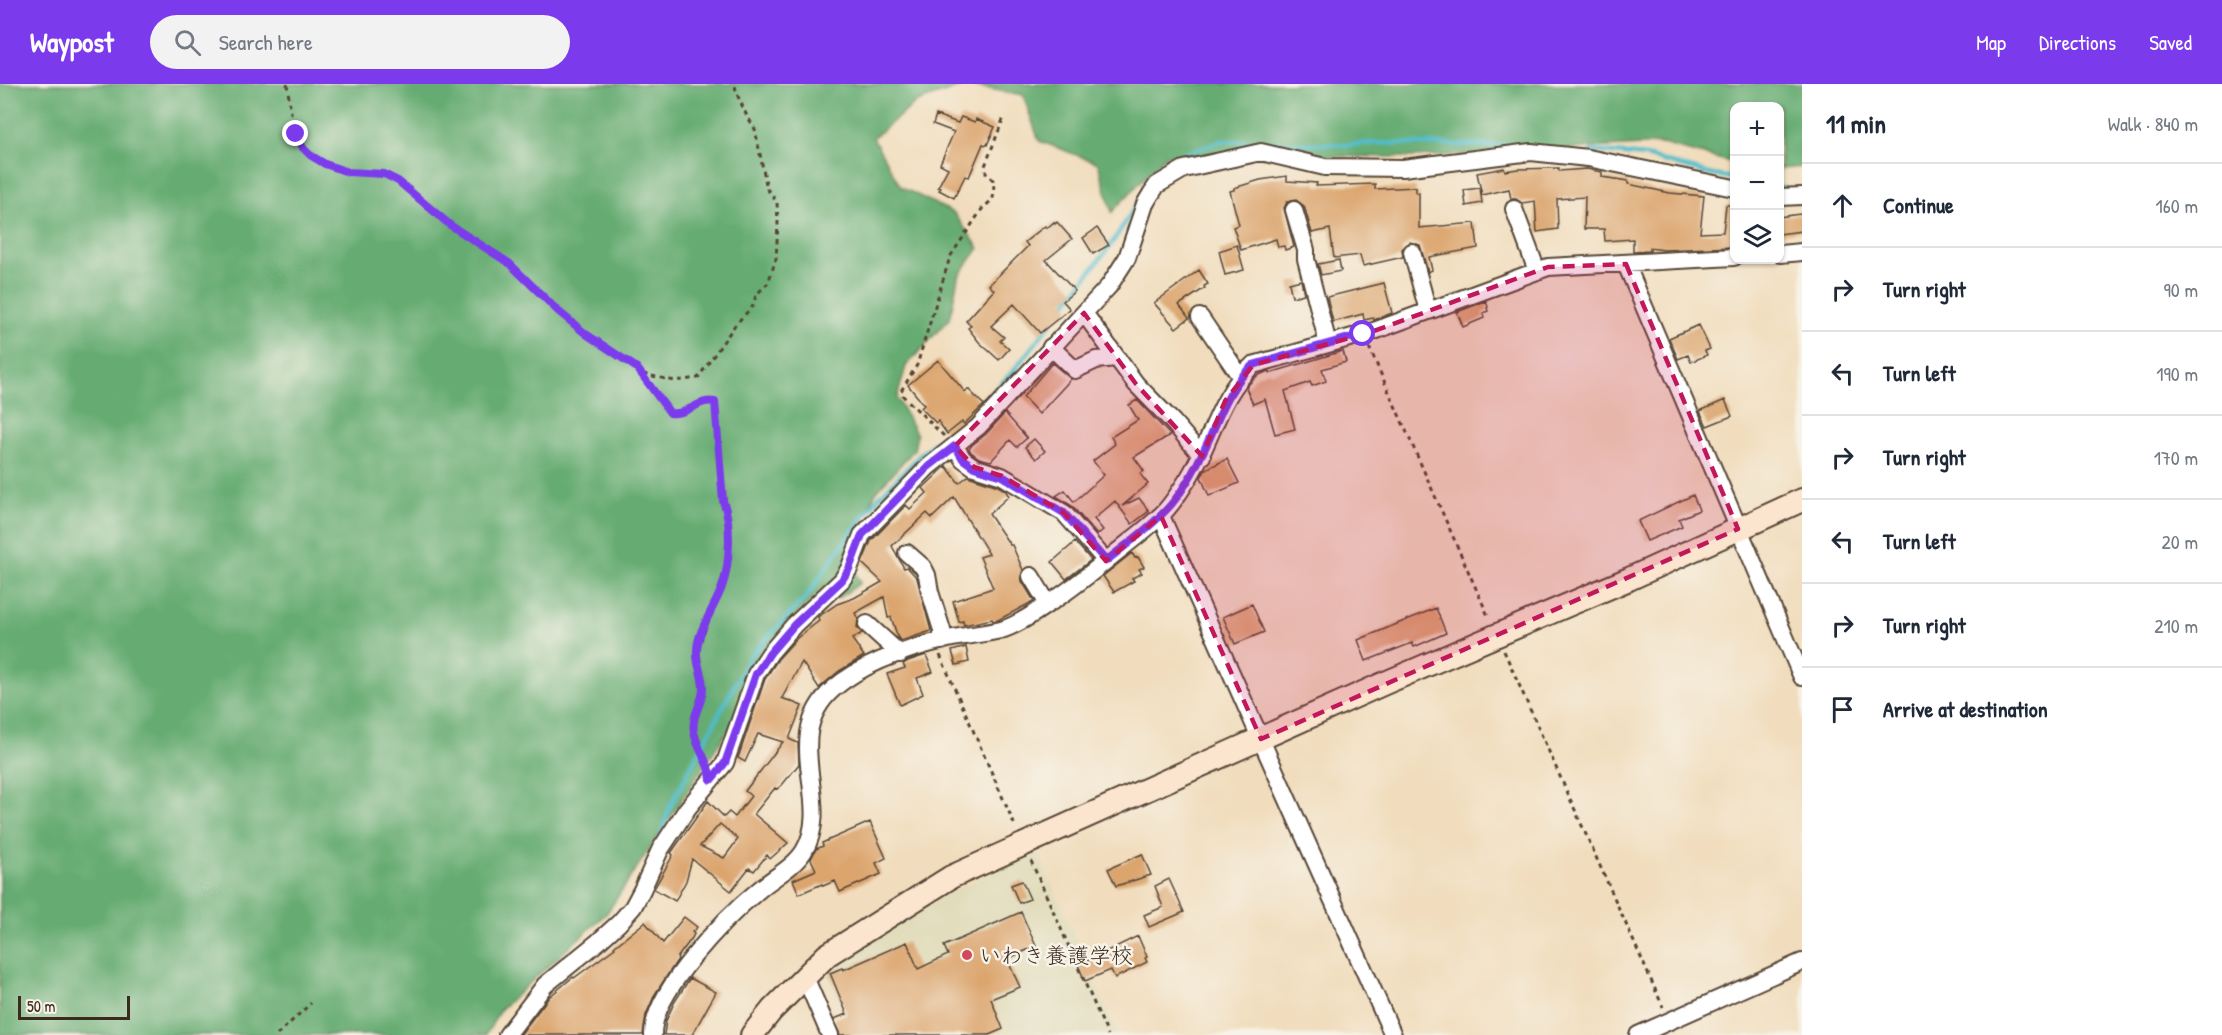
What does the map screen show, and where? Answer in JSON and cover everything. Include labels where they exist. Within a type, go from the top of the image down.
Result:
[{"type":"street","points":[[507,1035],[545,985],[598,942],[633,907],[660,850],[687,809],[725,763],[756,674],[770,653],[794,625],[842,580],[849,569],[862,535],[928,467],[978,427],[1119,274],[1134,242],[1145,204],[1157,185],[1184,169],[1261,152],[1325,166],[1403,168],[1531,152],[1588,158],[1730,187]]},
{"type":"street","points":[[1784,197],[1802,196]]},
{"type":"street","points":[[1514,209],[1537,271]]},
{"type":"street","points":[[1294,210],[1328,344]]},
{"type":"street","points":[[1412,252],[1428,311]]},
{"type":"street","points":[[1784,254],[1802,252]]},
{"type":"street","points":[[653,1035],[653,1023],[659,1007],[692,958],[724,921],[804,851],[811,832],[813,808],[806,743],[811,724],[820,705],[832,690],[853,675],[885,658],[942,641],[1004,629],[1048,604],[1106,561],[1161,516],[1202,456],[1225,401],[1240,376],[1253,365],[1363,334],[1548,267],[1730,257]]},
{"type":"street","points":[[1626,264],[1802,677]]},
{"type":"street","points":[[1084,314],[1136,384],[1202,456]]},
{"type":"street","points":[[1200,317],[1240,376]]},
{"type":"street","points":[[1051,347],[1075,370],[1096,360],[1116,358]]},
{"type":"street","points":[[955,446],[963,459],[974,467],[1002,476],[1064,513],[1106,561]]},
{"type":"street","points":[[752,1035],[772,1010],[827,955],[951,877],[1385,682],[1629,579],[1802,500]]},
{"type":"street","points":[[1161,516],[1393,1035]]},
{"type":"street","points":[[907,553],[923,567],[927,575],[942,630],[942,641]]},
{"type":"street","points":[[1031,576],[1048,604]]},
{"type":"street","points":[[867,624],[900,654]]},
{"type":"street","points":[[1638,1035],[1802,962]]},
{"type":"street","points":[[805,977],[830,1035]]},
{"type":"path","points":[[287,84],[296,134],[303,148],[310,155],[341,171],[384,174],[398,181],[450,225],[509,263],[558,311],[586,334],[637,368],[673,414],[689,410],[707,401],[715,402],[723,501],[728,512],[728,558],[722,588],[707,618],[697,650],[704,689],[694,718],[696,737],[711,772],[711,780]]},
{"type":"path","points":[[642,373],[675,381],[698,378],[735,325],[753,306],[756,296],[768,283],[776,259],[777,202],[766,189],[755,129],[736,92],[735,84]]},
{"type":"path","points":[[955,446],[903,396],[901,391],[917,365],[950,257],[982,209],[993,199],[993,180],[986,173],[985,165],[1004,117]]},
{"type":"path","points":[[1363,334],[1669,1021]]},
{"type":"path","points":[[277,1035],[311,1004]]},
{"type":"highlighted area","points":[[1626,264],[1738,529],[1261,739],[1161,516],[1106,561],[1064,513],[1002,476],[974,467],[955,446],[1084,313],[1136,384],[1202,456],[1225,401],[1253,365],[1374,331],[1548,267]]},
{"type":"shaded area","name":"いわき養護学校","points":[[1037,850],[1118,1035],[852,1035],[826,973],[875,937],[936,900]]},
{"type":"green space","points":[[0,84],[1802,84],[1802,167],[1784,169],[1784,102],[1730,102],[1730,162],[1662,144],[1415,157],[1166,155],[1112,212],[1098,163],[1039,141],[1023,95],[966,85],[917,102],[873,138],[901,187],[954,213],[979,248],[958,277],[950,318],[906,366],[897,398],[917,435],[914,450],[876,492],[848,555],[860,583],[837,599],[827,584],[794,618],[728,730],[607,913],[500,1010],[486,1035],[0,1035]]},
{"type":"building","points":[[936,115],[958,123],[961,117],[975,122],[976,119],[995,127],[987,145],[983,144],[969,177],[965,176],[954,198],[939,190],[941,188],[938,187],[948,168],[940,164],[954,132],[933,124]]},
{"type":"building","points":[[1504,168],[1505,171],[1587,169],[1602,172],[1602,177],[1628,181],[1628,184],[1670,193],[1704,196],[1700,233],[1723,232],[1726,205],[1730,205],[1730,247],[1664,250],[1650,248],[1650,251],[1633,252],[1633,239],[1605,241],[1604,229],[1584,229],[1585,197],[1557,199],[1558,229],[1537,232],[1535,201],[1522,203],[1511,199],[1509,189],[1482,195],[1477,173]]},
{"type":"building","points":[[1287,176],[1287,181],[1317,183],[1316,186],[1375,184],[1375,189],[1416,187],[1416,193],[1419,193],[1419,228],[1475,223],[1478,248],[1429,257],[1432,270],[1428,272],[1420,245],[1410,242],[1402,249],[1403,257],[1363,266],[1360,255],[1334,258],[1330,229],[1312,233],[1304,206],[1296,200],[1287,202],[1284,208],[1294,247],[1285,250],[1284,246],[1278,247],[1276,239],[1241,250],[1233,227],[1239,225],[1230,191],[1260,180]]},
{"type":"building","points":[[1480,188],[1482,203],[1466,206],[1464,190]]},
{"type":"building","points":[[1800,214],[1802,231],[1784,233],[1784,216]]},
{"type":"building","points":[[1054,222],[1055,224],[1057,222],[1072,239],[1046,260],[1075,291],[1063,301],[1070,309],[1040,333],[1014,304],[991,326],[1004,337],[1000,341],[1009,349],[999,360],[979,342],[968,328],[971,326],[966,321],[994,290],[989,285],[1028,246],[1025,242],[1045,226],[1047,228]]},
{"type":"building","points":[[1097,228],[1109,245],[1093,254],[1083,238]]},
{"type":"building","points":[[1237,245],[1244,270],[1225,275],[1219,251]]},
{"type":"building","points":[[1339,260],[1341,271],[1321,275],[1318,264]]},
{"type":"building","points":[[1199,270],[1208,284],[1179,305],[1189,318],[1176,328],[1154,303]]},
{"type":"building","points":[[1301,280],[1304,294],[1292,297],[1289,283]]},
{"type":"building","points":[[1384,283],[1392,313],[1374,320],[1373,318],[1364,320],[1363,314],[1333,322],[1327,297]]},
{"type":"building","points":[[1486,301],[1488,311],[1483,313],[1484,318],[1463,327],[1457,312]]},
{"type":"building","points":[[1699,325],[1710,349],[1705,351],[1707,355],[1691,362],[1688,355],[1678,359],[1669,338]]},
{"type":"building","points":[[1343,351],[1346,362],[1322,369],[1326,381],[1312,386],[1310,382],[1285,391],[1295,429],[1275,434],[1265,399],[1253,404],[1246,388],[1249,384],[1257,376],[1266,372],[1270,371],[1270,373]]},
{"type":"building","points":[[938,360],[965,392],[968,389],[984,405],[964,424],[962,422],[947,434],[938,421],[936,423],[921,408],[924,405],[908,385]]},
{"type":"building","points":[[1052,363],[1071,379],[1039,414],[1023,397]]},
{"type":"building","points":[[1137,400],[1170,435],[1134,457],[1144,471],[1140,474],[1148,484],[1122,506],[1139,498],[1149,511],[1132,524],[1115,501],[1094,519],[1103,530],[1097,535],[1072,506],[1056,496],[1065,490],[1074,502],[1104,475],[1093,461],[1115,444],[1111,437],[1138,420],[1129,405]]},
{"type":"building","points":[[1725,400],[1732,416],[1707,426],[1700,411]]},
{"type":"building","points":[[1005,413],[1027,438],[1017,447],[1010,440],[991,461],[979,458],[969,449]]},
{"type":"building","points":[[1034,439],[1045,451],[1036,459],[1025,447]]},
{"type":"building","points":[[1227,459],[1239,483],[1209,496],[1201,477],[1206,469]]},
{"type":"building","points":[[946,466],[959,483],[968,476],[1005,490],[1009,496],[989,514],[1012,545],[1023,570],[1022,581],[1034,601],[998,620],[993,621],[992,619],[964,625],[963,621],[959,622],[953,601],[993,588],[980,557],[989,554],[954,497],[932,518],[927,513],[892,546],[904,568],[907,567],[917,578],[931,631],[901,641],[891,617],[888,618],[884,597],[855,613],[858,619],[857,628],[862,633],[852,639],[864,656],[839,671],[819,688],[802,662],[782,698],[802,706],[789,739],[798,743],[799,764],[754,814],[788,843],[770,859],[767,855],[754,871],[749,868],[731,891],[692,859],[686,881],[675,901],[654,889],[673,855],[671,853],[708,801],[724,817],[729,812],[735,817],[751,796],[745,791],[783,742],[758,734],[745,762],[738,758],[765,679],[778,659],[797,638],[819,621],[818,617],[837,604],[854,598],[882,582],[862,563],[871,541],[906,505],[910,509],[927,493],[923,488]],"holes":[[[720,824],[738,839],[724,858],[700,846]]]},
{"type":"building","points":[[1693,495],[1699,510],[1679,519],[1682,526],[1647,541],[1638,521]]},
{"type":"building","points":[[1075,542],[1091,560],[1066,579],[1052,562]]},
{"type":"building","points":[[1132,553],[1135,558],[1138,557],[1144,567],[1139,569],[1142,573],[1132,578],[1134,581],[1114,592],[1103,576]]},
{"type":"building","points":[[1252,604],[1264,632],[1235,644],[1223,617]]},
{"type":"building","points":[[1436,608],[1446,633],[1414,647],[1412,643],[1366,661],[1358,640]]},
{"type":"building","points":[[966,647],[969,662],[956,665],[952,651]]},
{"type":"building","points":[[926,655],[933,672],[917,678],[923,694],[900,705],[887,674],[905,668],[903,664],[908,661]]},
{"type":"building","points":[[870,822],[886,858],[876,863],[881,874],[840,892],[835,881],[799,894],[793,880],[816,870],[811,859],[816,849],[823,846],[822,843]]},
{"type":"building","points":[[1142,854],[1151,875],[1116,886],[1108,869]]},
{"type":"building","points":[[1169,879],[1184,912],[1149,927],[1144,915],[1163,907],[1155,886]]},
{"type":"building","points":[[1022,881],[1030,899],[1019,903],[1011,885]]},
{"type":"building","points":[[1021,912],[1036,946],[1007,959],[1020,987],[991,999],[1003,1029],[989,1035],[840,1035],[834,1019],[847,1014],[830,973],[842,968],[843,970],[907,942],[918,969],[948,955],[944,946]]},
{"type":"building","points":[[684,917],[697,927],[655,994],[646,1015],[643,1035],[520,1035],[549,997],[615,948],[645,922],[663,943]]},
{"type":"building","points":[[1138,936],[1147,962],[1115,978],[1111,970],[1085,981],[1078,965]]},
{"type":"building","points":[[690,978],[716,992],[692,1035],[664,1035],[666,1021],[674,1003]]},
{"type":"waterway","points":[[1155,178],[1184,154],[1220,141],[1349,145],[1371,143],[1523,146]]},
{"type":"waterway","points":[[1591,151],[1646,156],[1713,175],[1730,177]]},
{"type":"waterway","points":[[1784,188],[1795,190]]},
{"type":"waterway","points":[[1063,307],[1110,246],[1137,204]]},
{"type":"waterway","points":[[978,408],[1015,369],[1051,323]]},
{"type":"waterway","points":[[661,836],[670,806],[750,656],[806,597],[879,497],[921,454],[951,430]]},
{"type":"place","name":"いわき養護学校","points":[[967,955]]},
{"type":"route","points":[[296,134],[303,148],[325,164],[341,171],[384,174],[398,181],[450,225],[493,251],[586,334],[637,368],[670,413],[681,413],[707,401],[715,402],[723,501],[728,512],[728,558],[722,588],[707,618],[697,650],[704,689],[694,718],[696,737],[711,772],[711,780],[725,763],[756,674],[778,641],[842,580],[849,569],[862,535],[928,467],[955,446],[963,459],[974,467],[1002,476],[1064,513],[1106,561],[1161,516],[1186,482],[1202,456],[1225,401],[1240,376],[1253,365],[1363,334]]}]
